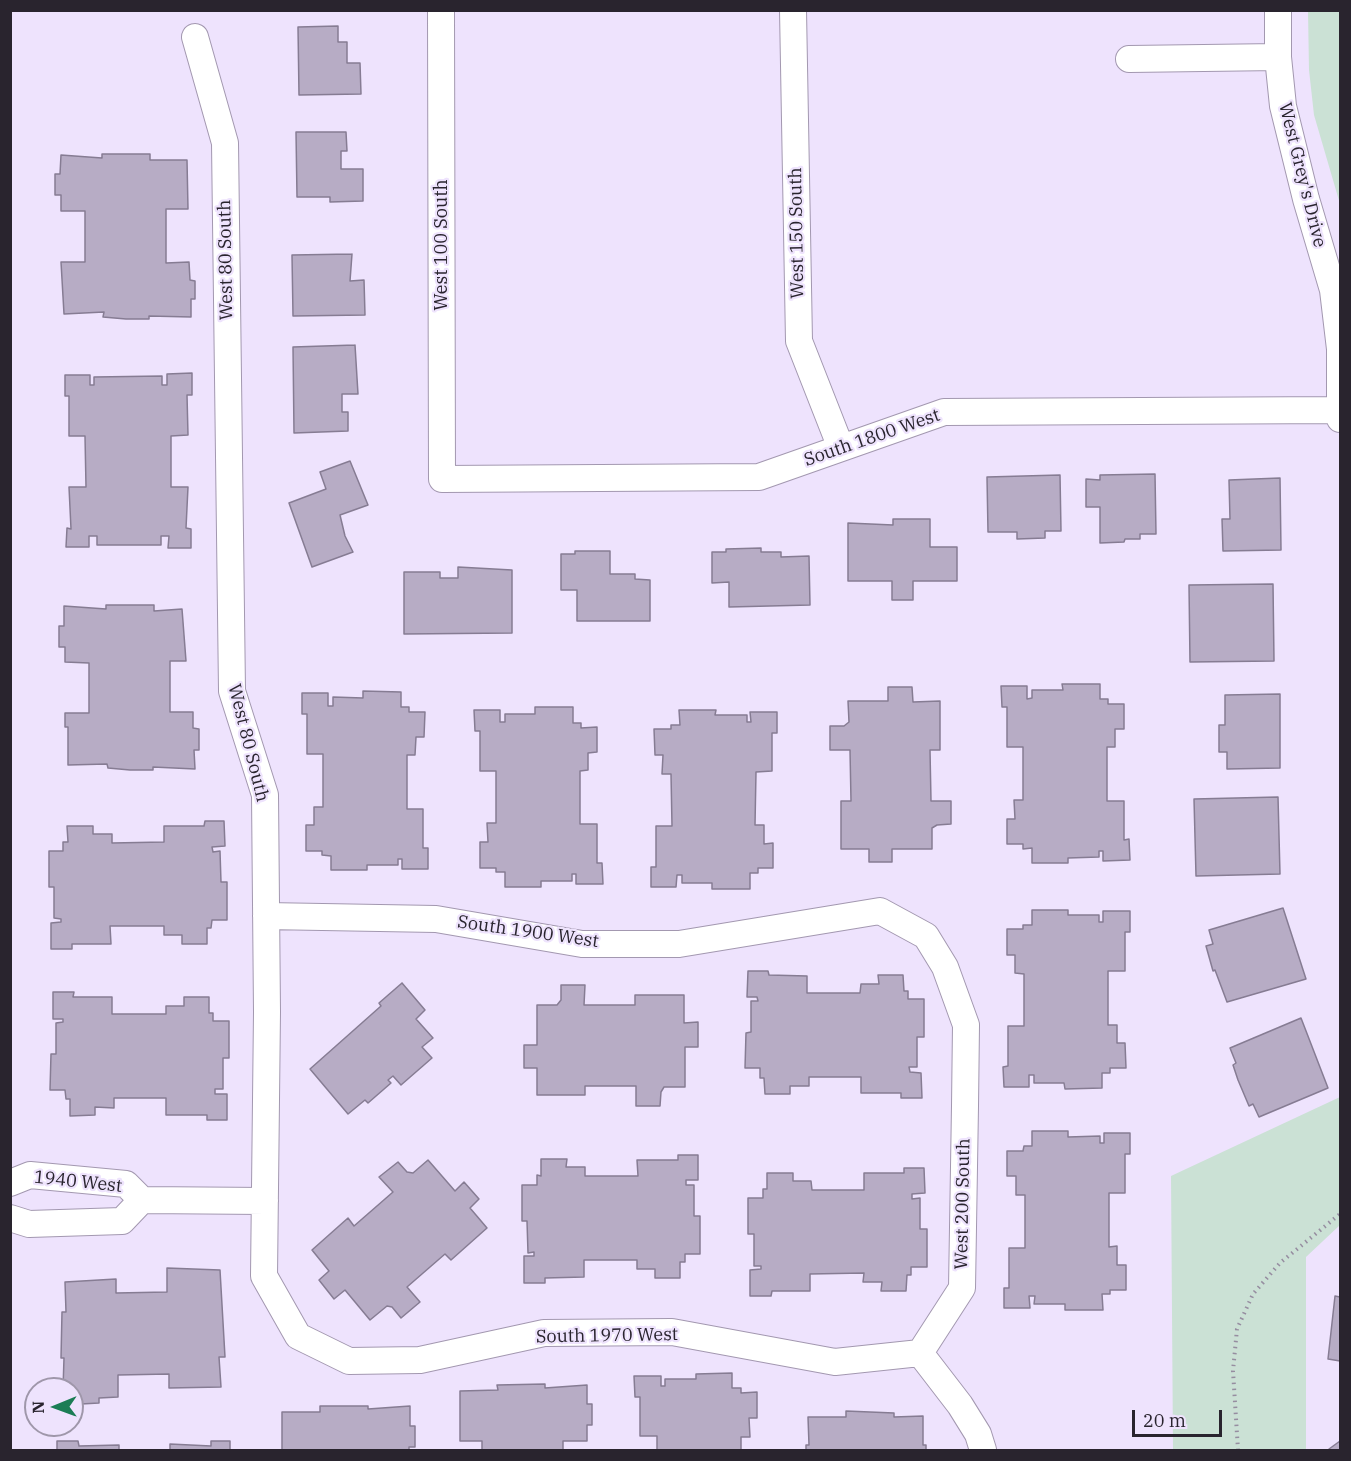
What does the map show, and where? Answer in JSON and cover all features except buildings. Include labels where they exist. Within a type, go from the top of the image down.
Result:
[{"type":"street","name":"West 100 South","points":[[441,10],[442,479]]},
{"type":"street","name":"West 150 South","points":[[794,10],[799,341],[841,448]]},
{"type":"street","name":"West Grey's Drive","points":[[1278,10],[1278,57],[1283,106],[1306,199],[1333,290],[1340,350],[1341,419]]},
{"type":"street","name":"West 80 South","points":[[195,37],[225,143],[232,691],[265,795],[264,1276],[298,1336]]},
{"type":"street","points":[[1129,59],[1278,57]]},
{"type":"street","name":"South 1800 West","points":[[442,479],[759,477],[944,412],[1340,410]]},
{"type":"street","name":"South 1900 West","points":[[266,916],[436,918],[582,944],[679,944],[880,911],[926,936]]},
{"type":"street","name":"West 200 South","points":[[920,1353],[962,1288],[966,1036],[966,1025],[945,967],[926,936]]},
{"type":"street","name":"1940 West","points":[[10,1183],[30,1175],[126,1184],[142,1200],[122,1221],[29,1224],[10,1218]]},
{"type":"street","points":[[142,1200],[265,1201]]},
{"type":"street","name":"South 1970 West","points":[[298,1336],[349,1361],[420,1360],[544,1333],[672,1332],[836,1362],[920,1353]]},
{"type":"street","points":[[920,1353],[960,1405],[978,1434],[983,1450]]},
{"type":"path","points":[[1239,1450],[1233,1371],[1237,1329],[1253,1294],[1280,1263],[1341,1214]]},
{"type":"green space","points":[[1308,11],[1340,11],[1340,204],[1314,115],[1309,70]]},
{"type":"green space","points":[[1340,1097],[1340,1225],[1306,1257],[1306,1450],[1173,1450],[1171,1176]]}]
